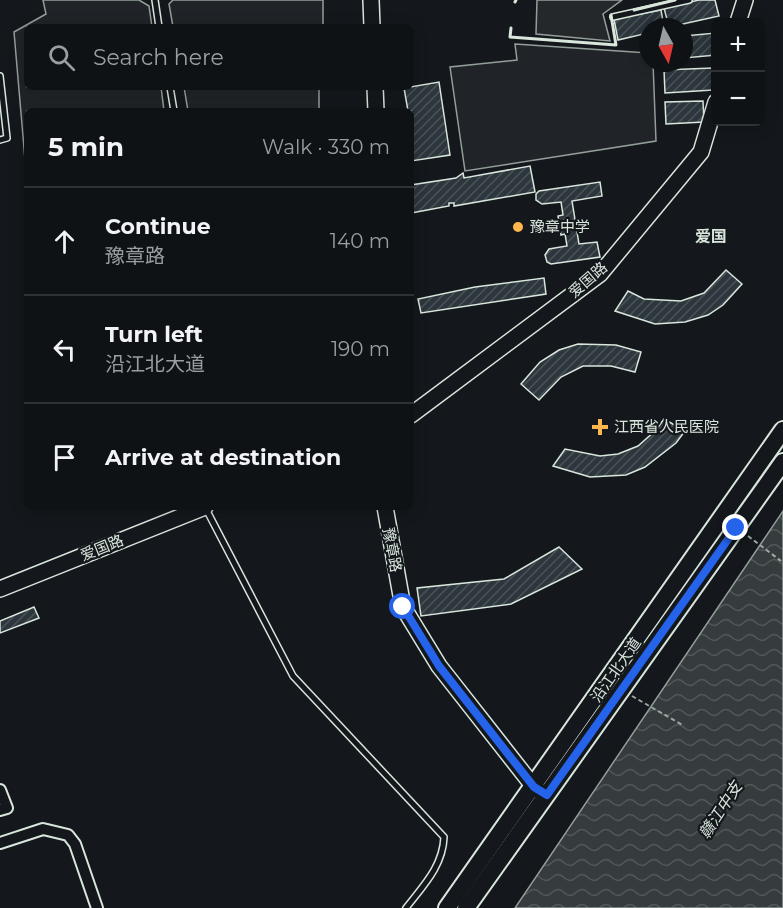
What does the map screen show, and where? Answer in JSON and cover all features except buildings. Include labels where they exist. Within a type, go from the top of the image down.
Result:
[{"type":"main road","name":"沿江北大道","points":[[466,908],[540,791],[783,430]]},
{"type":"main road","name":"沿江北大道","points":[[447,908],[621,690],[783,462]]},
{"type":"street","points":[[371,0],[372,24]]},
{"type":"street","points":[[739,18],[745,0]]},
{"type":"street","points":[[375,90],[376,108]]},
{"type":"street","name":"爱国路","points":[[414,413],[600,274],[701,153],[711,119]]},
{"type":"street","name":"爱国路","points":[[0,590],[198,510]]},
{"type":"street","name":"豫章路","points":[[386,510],[403,607],[439,666],[540,791]]},
{"type":"street","points":[[0,790],[6,808],[0,810]]},
{"type":"street","points":[[0,843],[43,829],[68,835],[75,844],[97,908]]},
{"type":"lane","points":[[148,0],[156,0],[159,24]]},
{"type":"lane","points":[[613,17],[689,0]]},
{"type":"lane","points":[[0,76],[7,138],[0,140]]},
{"type":"lane","points":[[170,90],[174,108]]},
{"type":"lane","points":[[207,510],[293,676],[444,837],[444,847],[434,872],[406,908]]},
{"type":"path","points":[[736,528],[781,561]]},
{"type":"path","points":[[621,690],[684,726]]},
{"type":"shaded area","points":[[43,0],[139,0],[149,6],[152,24],[28,24],[46,14]]},
{"type":"shaded area","points":[[173,0],[323,0],[323,24],[172,24],[169,4]]},
{"type":"shaded area","points":[[537,0],[622,0],[603,14],[610,41],[536,34]]},
{"type":"shaded area","points":[[24,26],[24,90],[161,90],[164,108],[24,108],[24,148],[14,32]]},
{"type":"shaded area","points":[[515,44],[639,52],[639,72],[653,72],[656,141],[465,171],[450,67],[517,60]]},
{"type":"shaded area","points":[[184,90],[319,90],[319,108],[188,108]]},
{"type":"water","name":"赣江中支","points":[[783,511],[783,908],[515,908]]},
{"type":"wall","points":[[634,10],[675,0]]},
{"type":"wall","points":[[511,28],[510,37],[616,45],[611,15]]},
{"type":"place","name":"豫章中学","points":[[518,227]]},
{"type":"place","name":"江西省人民医院","points":[[600,427]]},
{"type":"district","name":"爱国","points":[[711,236]]},
{"type":"route","points":[[403,607],[439,666],[471,709],[534,787],[547,795],[736,528]]}]
